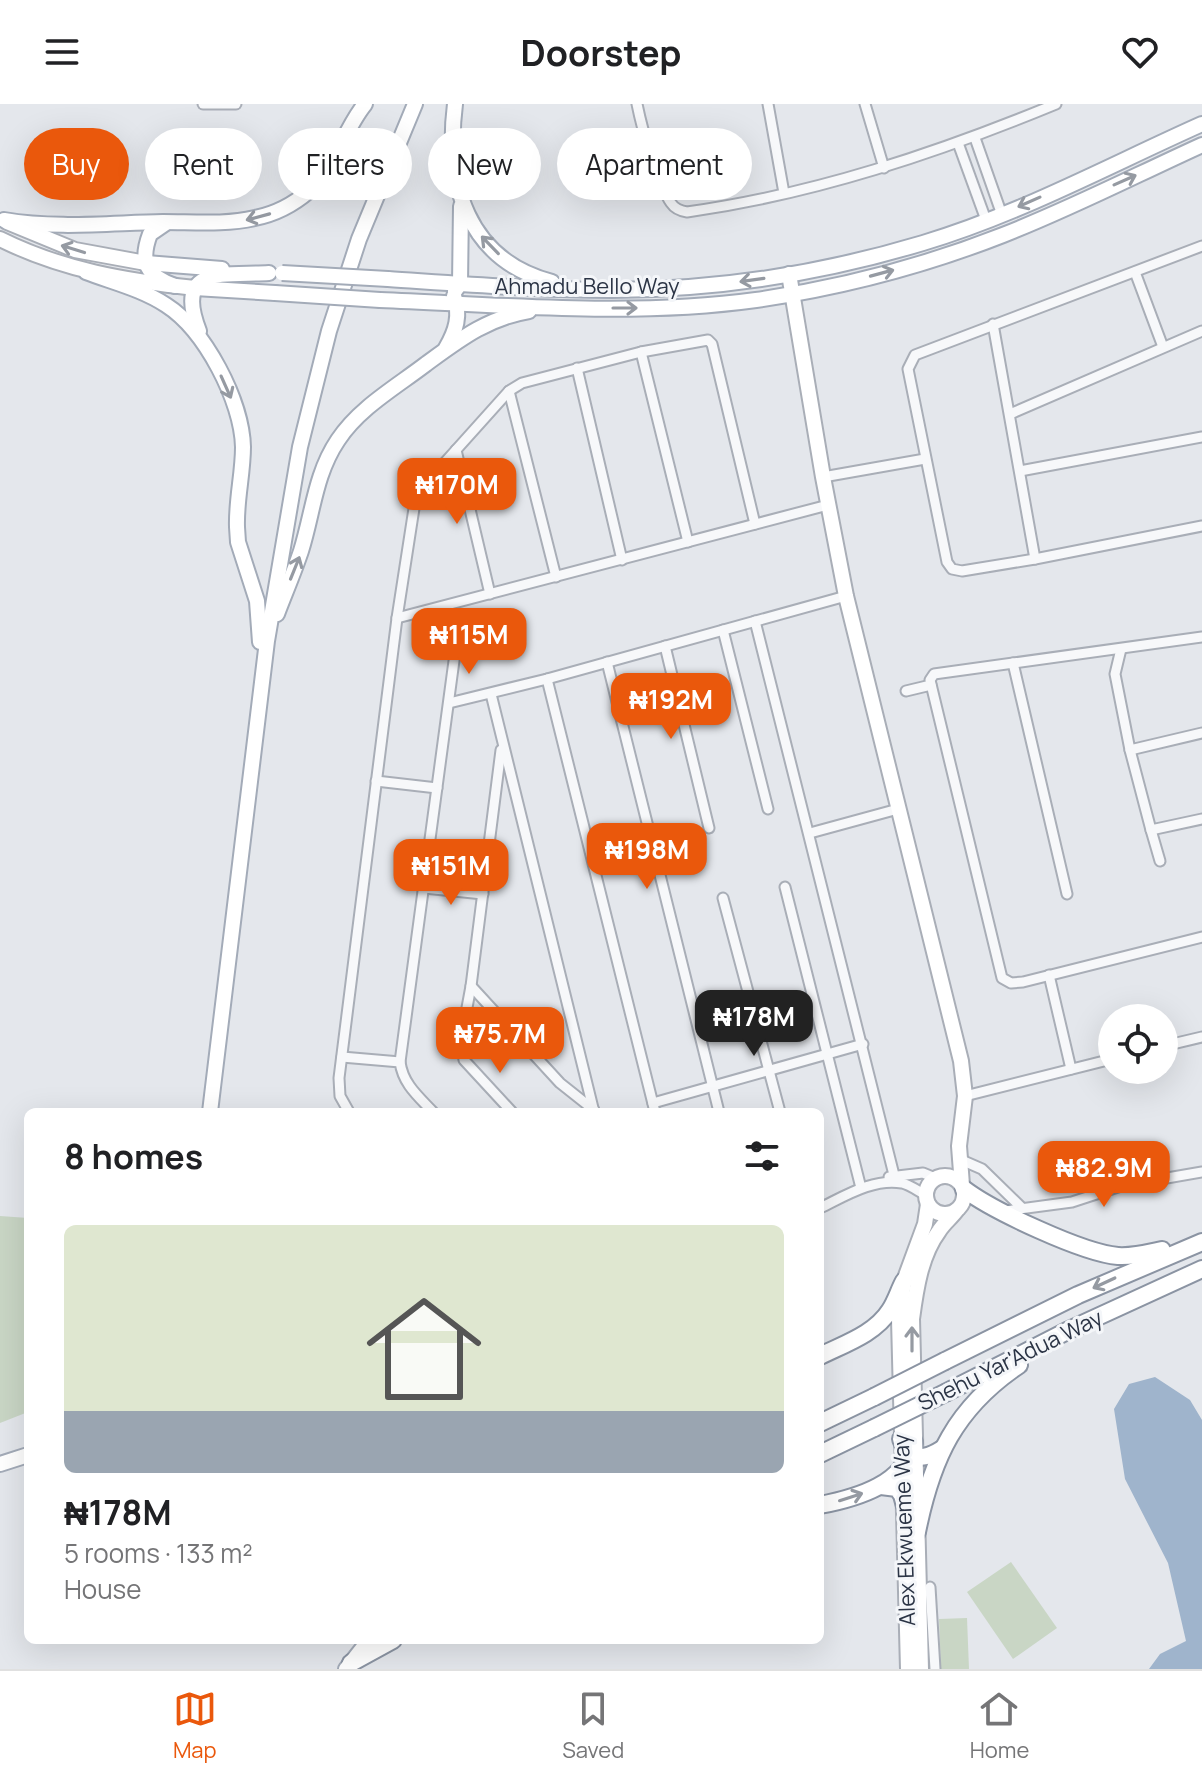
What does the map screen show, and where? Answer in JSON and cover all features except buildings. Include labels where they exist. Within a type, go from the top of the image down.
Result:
[{"type":"highway","points":[[963,1187],[1001,1212],[1086,1248],[1118,1256],[1147,1254],[1202,1240]]},
{"type":"highway","name":"Shehu Yar'Adua Way","points":[[824,1421],[1089,1289],[1202,1240]]},
{"type":"highway","name":"Shehu Yar'Adua Way","points":[[824,1452],[1069,1330],[1202,1269]]},
{"type":"highway","points":[[824,1354],[882,1320],[904,1281]]},
{"type":"highway","points":[[917,1532],[924,1497],[942,1449],[964,1413],[982,1393],[1069,1330]]},
{"type":"highway","points":[[881,1486],[909,1452],[929,1456],[942,1449]]},
{"type":"highway","points":[[824,1504],[881,1486],[897,1488],[905,1506]]},
{"type":"highway","points":[[348,1666],[386,1644]]},
{"type":"main road","points":[[2,219],[39,224],[242,221],[270,214],[295,201],[323,176],[365,104]]},
{"type":"main road","points":[[210,1108],[258,706],[300,447],[329,331],[359,239],[415,104]]},
{"type":"main road","points":[[443,352],[456,326],[461,203],[453,169],[455,104]]},
{"type":"main road","name":"Ahmadu Bello Way","points":[[457,293],[685,287],[789,274],[923,243],[1002,215],[1202,124]]},
{"type":"main road","name":"Ahmadu Bello Way","points":[[2,219],[75,250],[146,263],[434,282],[457,293],[576,307],[689,307],[793,294],[916,264],[1003,235],[1202,145]]},
{"type":"main road","points":[[461,203],[481,237],[511,264],[541,279],[584,289]]},
{"type":"main road","points":[[167,222],[150,234],[146,263],[154,277],[175,286]]},
{"type":"main road","points":[[0,239],[25,252],[149,295],[182,317],[204,344]]},
{"type":"main road","points":[[86,272],[195,288],[386,300],[457,293]]},
{"type":"main road","points":[[258,706],[259,614],[238,542],[237,527],[242,435],[232,401],[204,344],[193,310],[195,288],[211,276],[276,273]]},
{"type":"main road","points":[[789,274],[846,596],[961,1061],[965,1096],[959,1153],[964,1200],[956,1211],[937,1213],[927,1199],[927,1189],[959,1153]]},
{"type":"main road","points":[[267,641],[301,552],[320,476],[338,440],[369,407],[468,333],[502,317],[576,307]]},
{"type":"main road","points":[[936,1178],[949,1176],[963,1187]]},
{"type":"main road","name":"Alex Ekwueme Way","points":[[921,1669],[917,1532],[899,1319],[904,1281],[925,1224],[927,1199]]},
{"type":"main road","name":"Alex Ekwueme Way","points":[[908,1669],[905,1506],[914,1301],[929,1248],[936,1234],[956,1211]]},
{"type":"main road","points":[[0,1464],[24,1456]]},
{"type":"main road","points":[[348,1666],[366,1644]]},
{"type":"street","points":[[203,104],[236,104]]},
{"type":"street","points":[[637,104],[652,156],[671,204],[687,212],[784,193],[884,168],[975,138],[1056,104]]},
{"type":"street","points":[[768,104],[784,193]]},
{"type":"street","points":[[865,104],[884,168]]},
{"type":"street","points":[[975,138],[1002,215]]},
{"type":"street","points":[[958,143],[986,220]]},
{"type":"street","points":[[1202,246],[915,355],[908,369],[947,562],[952,569],[962,571],[1035,559],[1202,526]]},
{"type":"street","points":[[1135,272],[1163,347]]},
{"type":"street","points":[[993,324],[1035,559]]},
{"type":"street","points":[[1010,414],[1202,331]]},
{"type":"street","points":[[347,1108],[340,1096],[342,1057],[397,618],[415,502],[421,489],[509,391],[522,383],[702,339],[712,344],[755,524]]},
{"type":"street","points":[[641,352],[688,542]]},
{"type":"street","points":[[577,368],[622,560]]},
{"type":"street","points":[[509,391],[556,577]]},
{"type":"street","points":[[1020,471],[1202,437]]},
{"type":"street","points":[[456,450],[490,594]]},
{"type":"street","points":[[823,477],[925,459]]},
{"type":"street","points":[[397,618],[828,505]]},
{"type":"street","points":[[449,703],[846,596]]},
{"type":"street","points":[[755,621],[894,1175]]},
{"type":"street","points":[[723,630],[768,809]]},
{"type":"street","points":[[1202,637],[931,676],[1002,978],[1011,983],[1202,937]]},
{"type":"street","points":[[429,1108],[409,1087],[402,1075],[400,1062],[456,646]]},
{"type":"street","points":[[665,646],[709,828]]},
{"type":"street","points":[[1121,649],[1115,674],[1130,750],[1160,861]]},
{"type":"street","points":[[607,662],[718,1108]]},
{"type":"street","points":[[1013,663],[1067,894]]},
{"type":"street","points":[[547,679],[654,1108],[713,1087],[863,1044]]},
{"type":"street","points":[[906,691],[931,685]]},
{"type":"street","points":[[491,694],[593,1108]]},
{"type":"street","points":[[1130,750],[1202,733]]},
{"type":"street","points":[[502,743],[471,986],[461,1040],[464,1060],[508,1108]]},
{"type":"street","points":[[376,781],[437,788]]},
{"type":"street","points":[[810,833],[898,809]]},
{"type":"street","points":[[1151,830],[1202,819]]},
{"type":"street","points":[[785,887],[861,1188]]},
{"type":"street","points":[[424,888],[483,894]]},
{"type":"street","points":[[723,898],[779,1108]]},
{"type":"street","points":[[1049,975],[1071,1069]]},
{"type":"street","points":[[471,986],[560,1083],[590,1108]]},
{"type":"street","points":[[1178,1043],[1202,1037]]},
{"type":"street","points":[[342,1057],[400,1062]]},
{"type":"street","points":[[965,1096],[1098,1062]]},
{"type":"street","points":[[959,1153],[982,1169],[1022,1208]]},
{"type":"street","points":[[1001,1212],[1072,1202],[1147,1180],[1202,1172]]},
{"type":"street","points":[[824,1206],[894,1175],[923,1173],[936,1178]]},
{"type":"street","points":[[872,1185],[901,1183],[927,1199]]},
{"type":"street","points":[[930,1587],[935,1669]]},
{"type":"green space","points":[[0,1216],[24,1218],[24,1414],[0,1423]]},
{"type":"green space","points":[[1011,1562],[1057,1628],[1013,1659],[967,1592]]},
{"type":"green space","points":[[967,1618],[969,1669],[941,1669],[939,1619]]},
{"type":"water","points":[[1155,1377],[1190,1400],[1202,1420],[1202,1669],[1149,1669],[1160,1654],[1186,1641],[1168,1563],[1125,1479],[1114,1409],[1129,1384]]}]
